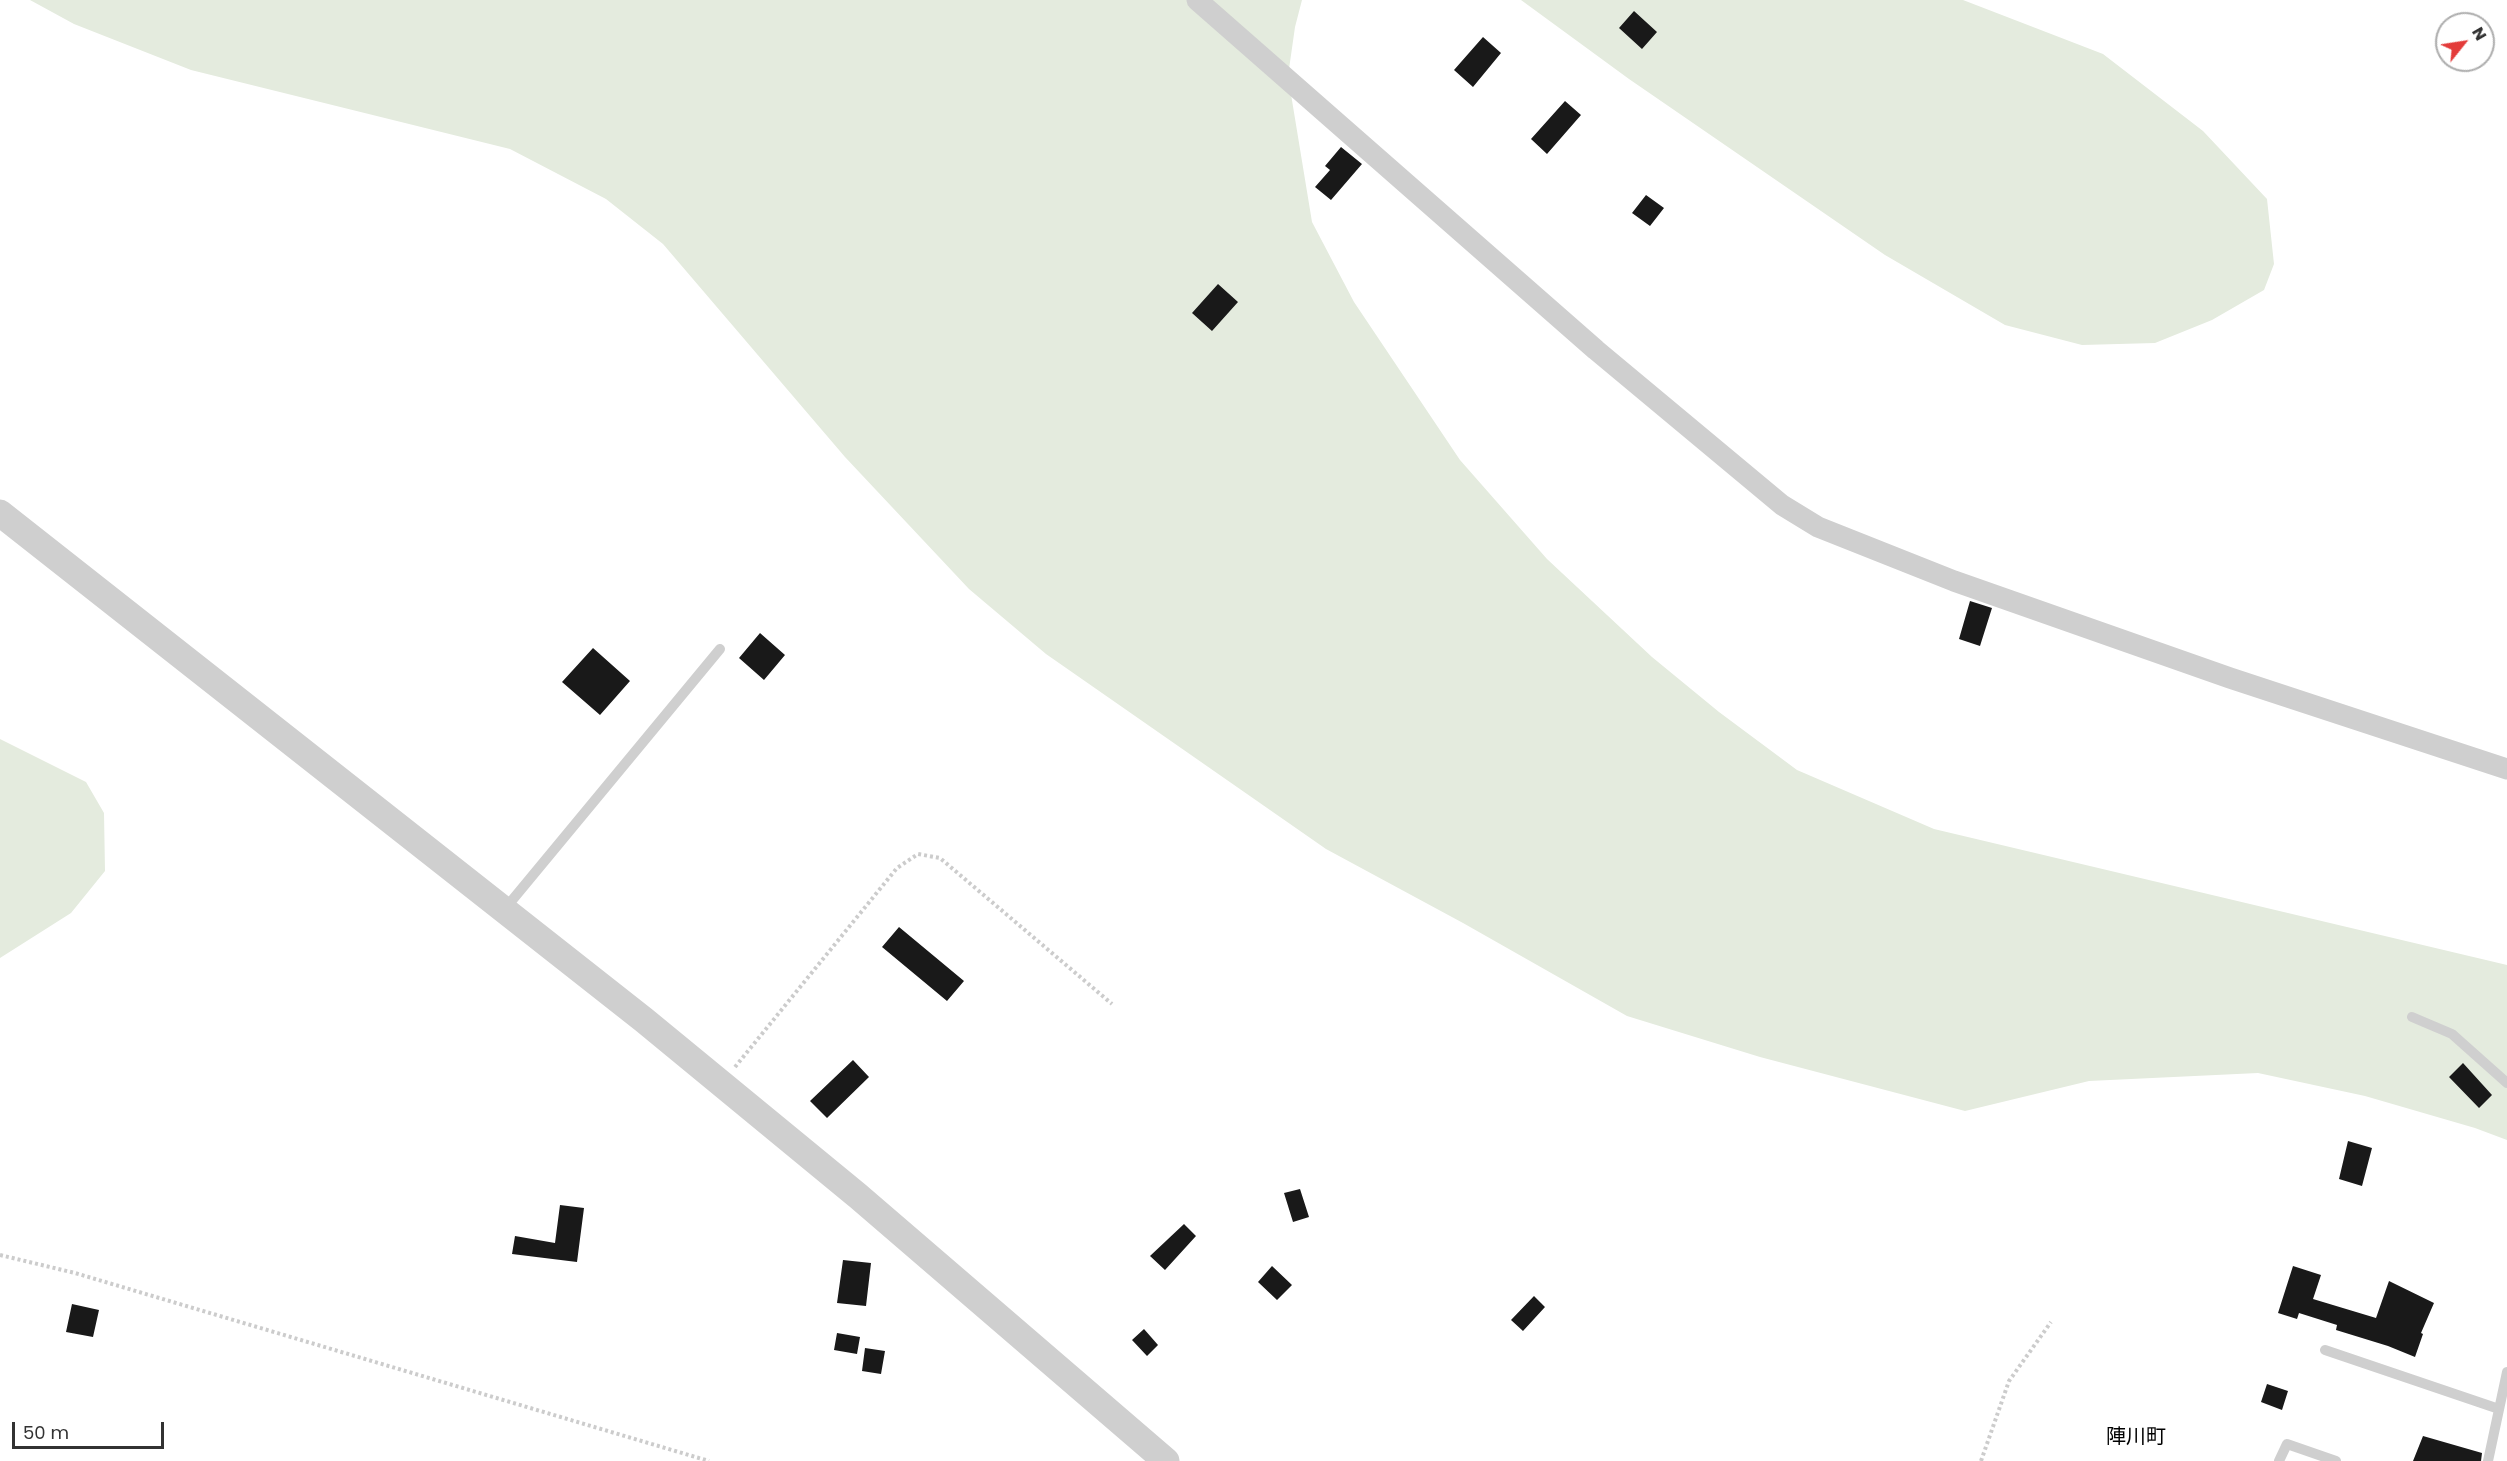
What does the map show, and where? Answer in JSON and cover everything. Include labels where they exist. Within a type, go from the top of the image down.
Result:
[{"type":"street","points":[[1197,0],[1596,350],[1782,505],[1818,527],[1954,581],[2230,678],[2507,769]]},
{"type":"street","points":[[0,513],[721,1084],[858,1196],[1166,1461]]},
{"type":"lane","points":[[503,910],[720,649]]},
{"type":"lane","points":[[2412,1017],[2452,1034],[2507,1083]]},
{"type":"lane","points":[[2325,1350],[2499,1409]]},
{"type":"lane","points":[[2488,1461],[2507,1372]]},
{"type":"lane","points":[[2279,1461],[2288,1444],[2336,1461]]},
{"type":"path","points":[[721,1084],[897,868],[918,854],[940,858],[1112,1004]]},
{"type":"path","points":[[0,1255],[75,1273],[709,1461]]},
{"type":"path","points":[[1981,1461],[2009,1380],[2051,1322]]},
{"type":"shaded area","points":[[30,0],[1302,0],[1295,27],[1288,76],[1312,222],[1354,302],[1460,460],[1547,559],[1652,657],[1719,712],[1797,770],[1934,829],[2507,965],[2507,1140],[2475,1128],[2365,1096],[2258,1073],[2089,1081],[1965,1111],[1760,1057],[1627,1016],[1326,849],[1046,654],[969,589],[845,457],[663,244],[606,199],[510,149],[191,70],[74,24]]},
{"type":"shaded area","points":[[1521,0],[1963,0],[2103,54],[2203,131],[2267,199],[2274,264],[2264,290],[2212,320],[2155,343],[2082,345],[2005,325],[1885,255],[1629,79]]},
{"type":"shaded area","points":[[0,739],[86,782],[104,813],[105,871],[71,913],[0,958]]},
{"type":"building","points":[[1634,11],[1657,32],[1642,49],[1619,28]]},
{"type":"building","points":[[1483,37],[1501,53],[1473,87],[1454,70]]},
{"type":"building","points":[[1565,101],[1581,115],[1547,154],[1531,139]]},
{"type":"building","points":[[1341,147],[1362,164],[1331,200],[1315,187],[1330,170],[1325,166]]},
{"type":"building","points":[[1646,195],[1664,208],[1650,226],[1632,213]]},
{"type":"building","points":[[1218,284],[1238,302],[1212,331],[1192,313]]},
{"type":"building","points":[[1970,601],[1992,608],[1980,646],[1959,639]]},
{"type":"building","points":[[760,633],[785,655],[764,680],[739,658]]},
{"type":"building","points":[[593,648],[630,681],[600,715],[562,682]]},
{"type":"building","points":[[899,927],[964,981],[947,1001],[882,947]]},
{"type":"building","points":[[853,1060],[869,1077],[827,1118],[810,1101]]},
{"type":"building","points":[[2463,1063],[2492,1095],[2479,1108],[2449,1077]]},
{"type":"building","points":[[2348,1141],[2372,1148],[2362,1186],[2339,1179]]},
{"type":"building","points":[[1300,1189],[1309,1217],[1293,1222],[1284,1193]]},
{"type":"building","points":[[560,1205],[584,1208],[577,1262],[512,1254],[515,1236],[555,1243]]},
{"type":"building","points":[[1184,1224],[1196,1236],[1165,1270],[1150,1256]]},
{"type":"building","points":[[843,1260],[871,1263],[866,1306],[837,1303]]},
{"type":"building","points":[[1272,1266],[1292,1285],[1277,1300],[1258,1282]]},
{"type":"building","points":[[2293,1266],[2321,1275],[2313,1299],[2376,1318],[2389,1281],[2434,1303],[2421,1333],[2423,1334],[2415,1357],[2336,1330],[2337,1325],[2299,1313],[2297,1319],[2278,1313]]},
{"type":"building","points":[[1534,1296],[1545,1307],[1523,1331],[1511,1320]]},
{"type":"building","points":[[72,1304],[99,1310],[93,1337],[66,1332]]},
{"type":"building","points":[[1144,1329],[1158,1345],[1147,1356],[1132,1340]]},
{"type":"building","points":[[837,1333],[860,1337],[857,1354],[834,1350]]},
{"type":"building","points":[[865,1348],[885,1351],[881,1374],[862,1371]]},
{"type":"building","points":[[2267,1384],[2288,1391],[2282,1410],[2261,1402]]},
{"type":"building","points":[[2423,1436],[2482,1453],[2481,1461],[2413,1461]]},
{"type":"district","name":"陣川町","points":[[2136,1438]]}]
